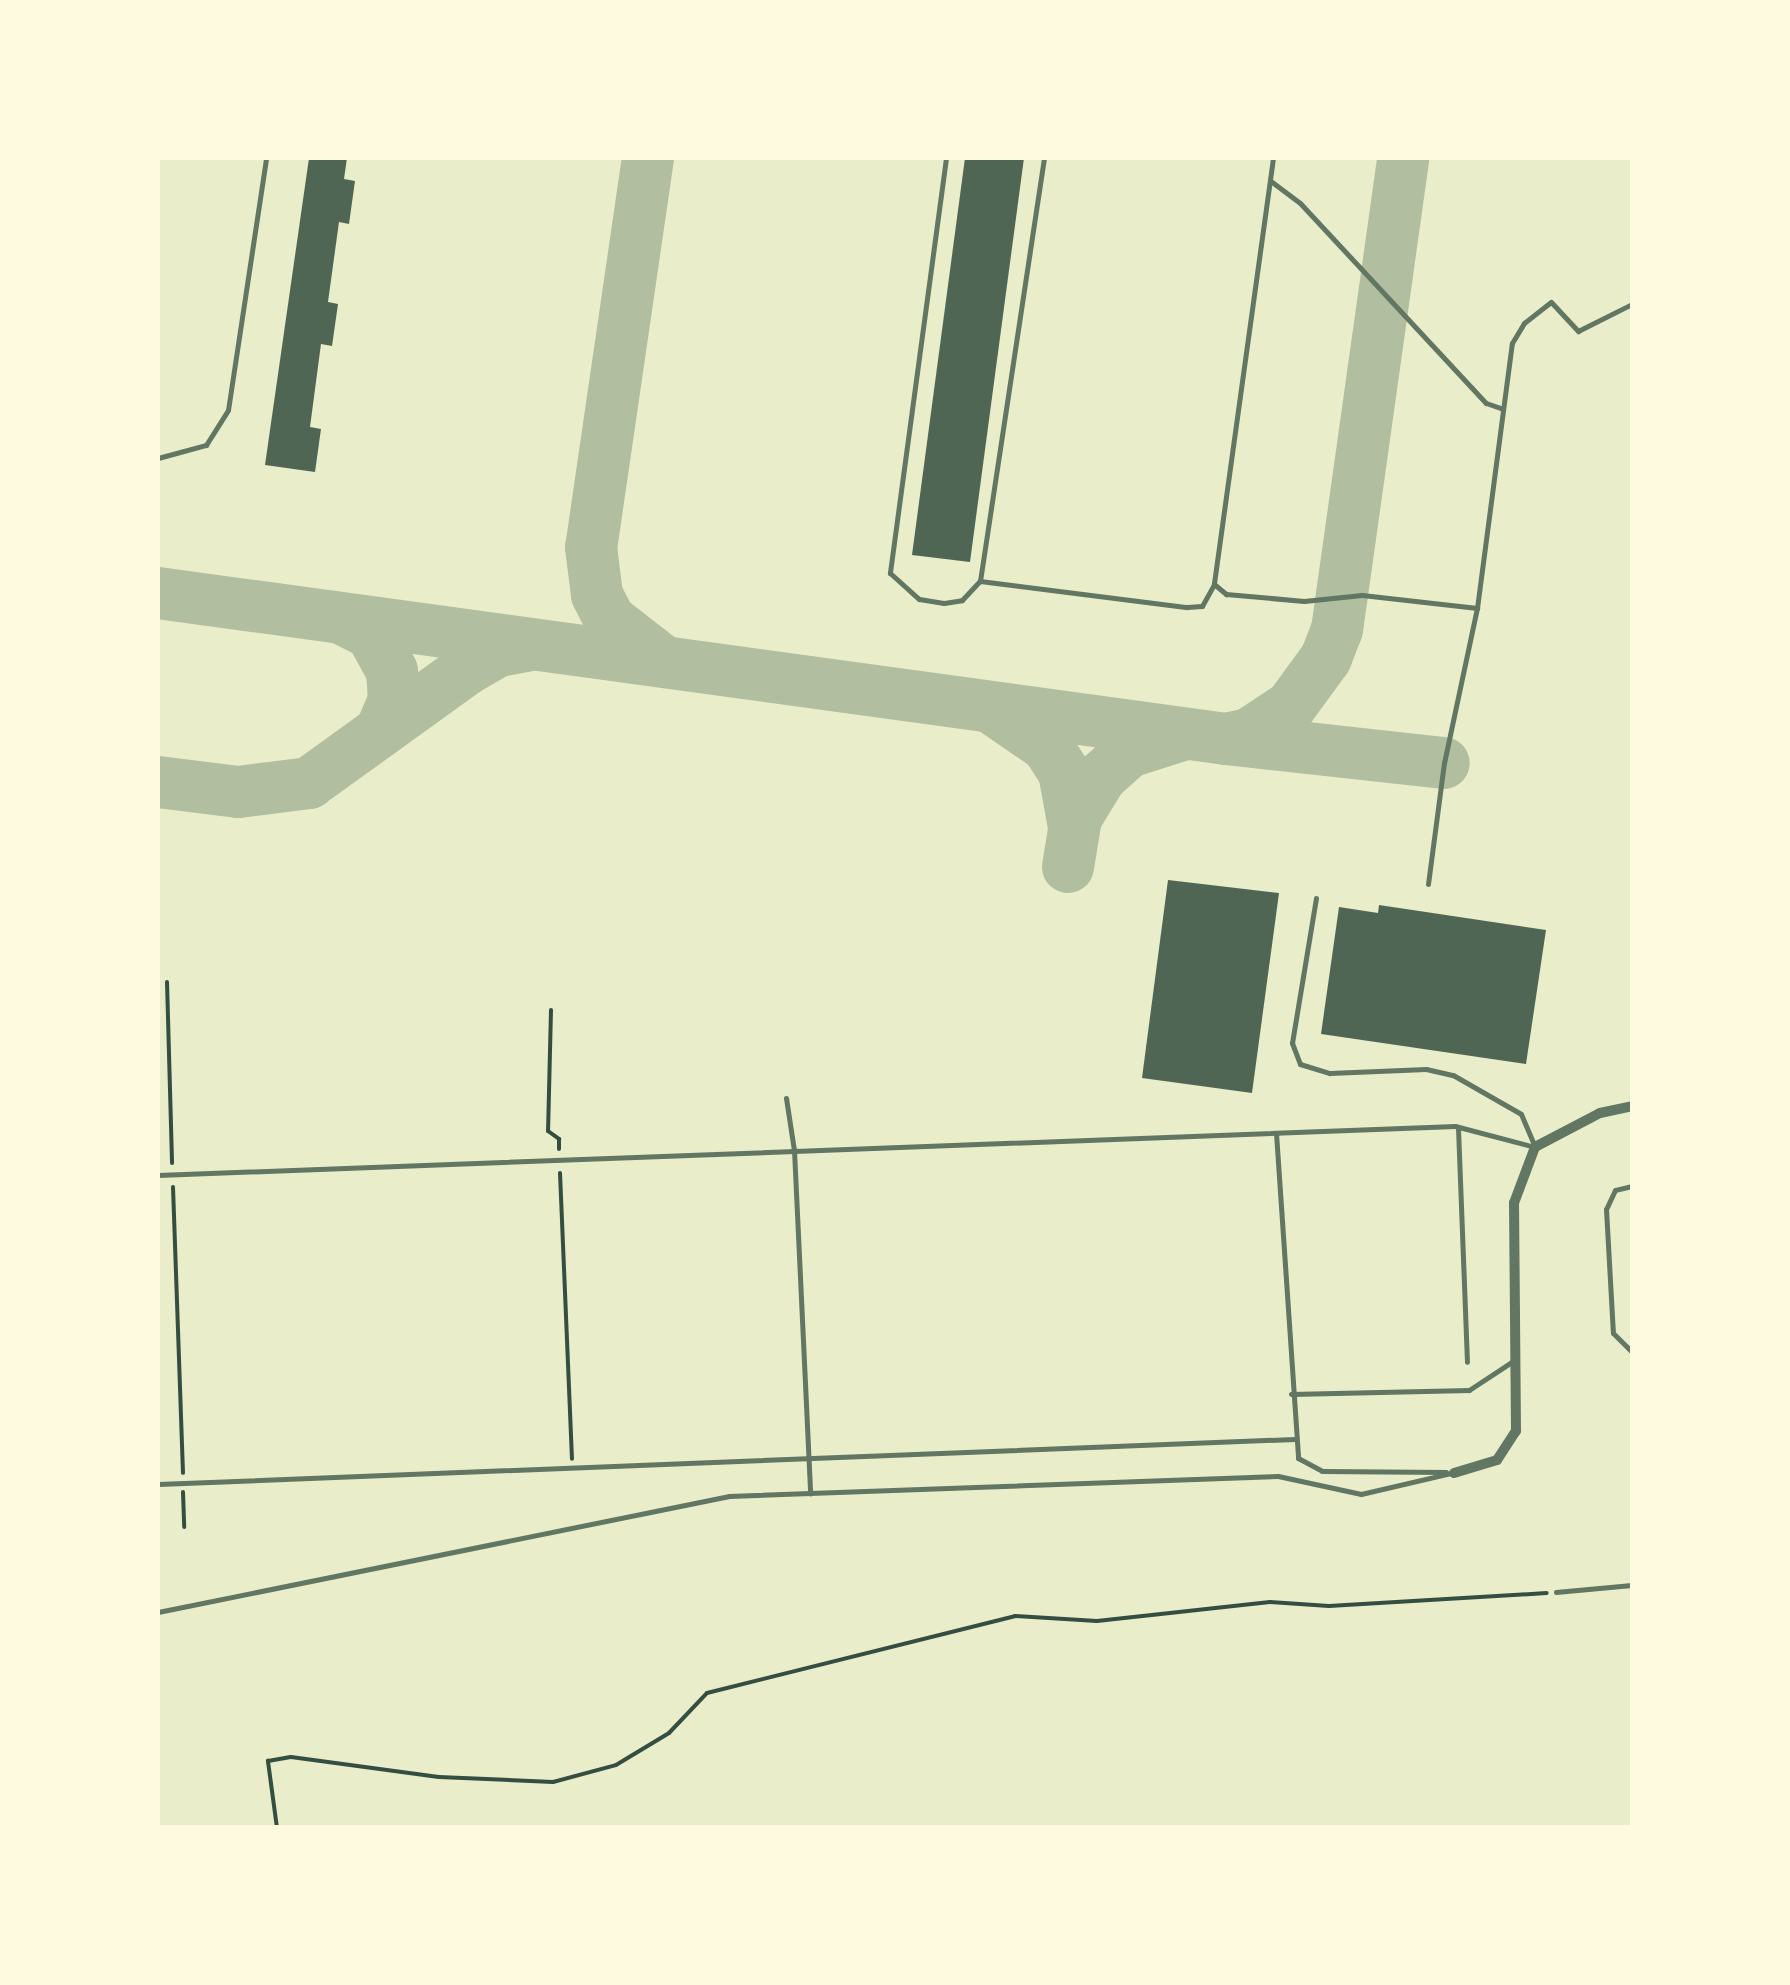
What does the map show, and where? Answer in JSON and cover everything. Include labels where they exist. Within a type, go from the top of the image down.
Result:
[{"type":"street","points":[[1454,1472],[1480,1468],[1508,1448],[1518,1412],[1514,1203],[1535,1148],[1600,1113],[1632,1106]]},
{"type":"lane","points":[[158,458],[206,446],[228,410],[266,158]]},
{"type":"lane","points":[[946,158],[890,574],[919,598],[944,603],[962,600],[980,582],[1044,158]]},
{"type":"lane","points":[[980,582],[1202,606],[1214,584],[1273,158]]},
{"type":"lane","points":[[1272,182],[1300,202],[1486,403],[1504,408]]},
{"type":"lane","points":[[1428,884],[1450,728],[1477,608],[1512,343],[1524,323],[1552,302],[1578,330],[1632,304]]},
{"type":"lane","points":[[1214,584],[1226,594],[1304,600],[1362,595],[1477,608]]},
{"type":"lane","points":[[1316,898],[1292,1044],[1300,1064],[1330,1074],[1426,1069],[1453,1075],[1520,1114],[1535,1148]]},
{"type":"lane","points":[[786,1098],[794,1150],[810,1494]]},
{"type":"lane","points":[[158,1175],[1458,1128],[1535,1148]]},
{"type":"lane","points":[[1458,1128],[1467,1362]]},
{"type":"lane","points":[[1276,1133],[1298,1458],[1322,1471],[1454,1472]]},
{"type":"lane","points":[[1632,1186],[1614,1190],[1606,1209],[1612,1333],[1632,1352]]},
{"type":"lane","points":[[1291,1394],[1469,1390],[1517,1358]]},
{"type":"lane","points":[[158,1484],[1295,1439]]},
{"type":"lane","points":[[158,1612],[729,1496],[1278,1476],[1360,1494],[1454,1472]]},
{"type":"lane","points":[[1556,1592],[1632,1585]]},
{"type":"path","points":[[166,982],[184,1528]]},
{"type":"path","points":[[551,1010],[548,1131],[559,1139],[572,1468]]},
{"type":"path","points":[[276,1828],[268,1761],[292,1758],[438,1777],[553,1782],[616,1765],[669,1733],[708,1693],[1015,1616],[1097,1621],[1270,1602],[1328,1606],[1556,1592]]},
{"type":"building","points":[[309,158],[347,158],[344,179],[355,181],[349,224],[339,222],[328,302],[338,304],[332,346],[321,344],[310,427],[321,429],[315,472],[265,465]]},
{"type":"building","points":[[965,158],[1024,158],[970,562],[912,555]]},
{"type":"building","points":[[1168,880],[1279,893],[1252,1093],[1142,1078]]},
{"type":"building","points":[[1379,905],[1546,930],[1526,1064],[1321,1034],[1339,907],[1378,913]]},
{"type":"taxiway","points":[[648,158],[591,547],[597,595],[609,619],[663,661]]},
{"type":"taxiway","points":[[1226,739],[1249,734],[1291,706],[1326,658],[1337,630],[1403,158]]},
{"type":"taxiway","points":[[158,593],[1226,739],[1444,763]]},
{"type":"taxiway","points":[[343,619],[371,633],[392,671],[394,700],[381,731]]},
{"type":"taxiway","points":[[158,782],[238,792],[309,783],[467,669],[498,651],[527,646]]},
{"type":"taxiway","points":[[996,711],[1047,746],[1064,772],[1074,827]]},
{"type":"taxiway","points":[[1068,867],[1076,818],[1101,777],[1129,752],[1182,735]]}]
